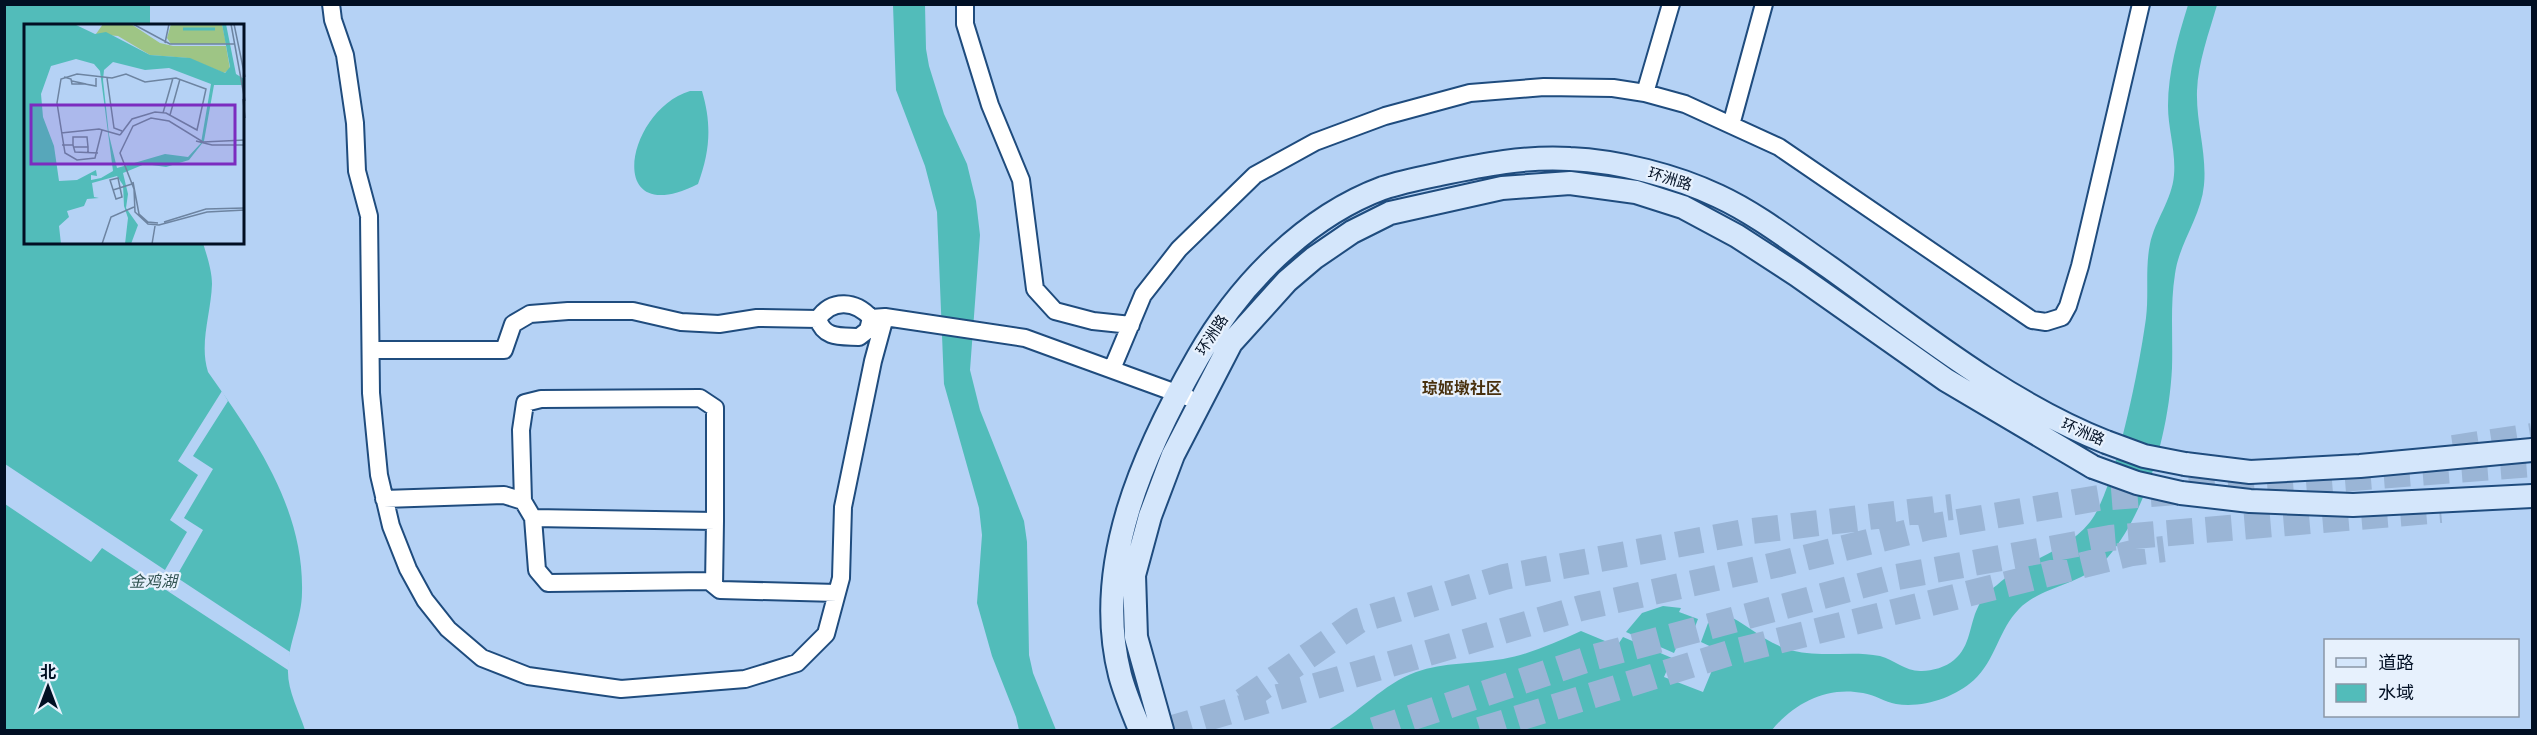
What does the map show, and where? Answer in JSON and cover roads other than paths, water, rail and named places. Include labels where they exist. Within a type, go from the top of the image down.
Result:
[{"type":"street","points":[[331,4],[333,20],[345,55],[355,123],[357,171],[369,216],[371,393],[379,475],[384,499],[391,526],[408,569],[425,600],[448,628],[482,658],[528,676],[621,689],[745,679],[796,663],[826,634],[841,578],[843,507],[873,361],[878,317]]},
{"type":"street","points":[[965,4],[965,24],[990,105],[1021,180],[1035,289],[1055,311],[1093,321],[1131,324]]},
{"type":"street","points":[[1645,93],[1671,4]]},
{"type":"street","points":[[1731,125],[1764,4]]},
{"type":"street","points":[[1112,369],[1143,295],[1179,249],[1255,175],[1315,142],[1385,116],[1470,93],[1544,87],[1614,88],[1645,93],[1685,104],[1779,147],[2032,320],[2046,322],[2062,317],[2068,306],[2141,4]]},
{"type":"street","name":"环洲路","points":[[1140,730],[1120,675],[1112,600],[1118,555],[1129,512],[1151,446],[1177,393],[1215,327],[1267,265],[1332,213],[1383,188],[1497,162],[1570,159],[1641,170],[1690,184],[1723,198],[1809,253],[1962,361],[2063,425],[2144,456],[2185,464],[2261,471],[2360,466],[2532,450]]},
{"type":"street","name":"环洲路","points":[[1162,730],[1136,637],[1134,575],[1150,516],[1173,455],[1231,343],[1287,281],[1314,258],[1352,232],[1390,213],[1502,188],[1570,183],[1636,192],[1683,207],[1708,219],[1797,275],[1946,380],[2093,467],[2137,483],[2181,493],[2250,501],[2353,505],[2532,496]]},
{"type":"street","points":[[372,350],[504,350],[513,324],[530,315],[568,311],[633,311],[681,322],[719,324],[757,318],[818,319],[830,307],[848,304],[878,317],[1025,338],[1202,402]]},
{"type":"street","points":[[818,319],[821,329],[830,335],[859,337],[878,317]]},
{"type":"street","points":[[714,585],[715,408],[700,398],[541,399],[525,403],[521,430],[523,501],[533,518],[537,570],[548,583],[709,581],[720,590],[837,593]]},
{"type":"street","points":[[384,499],[504,495],[523,501]]},
{"type":"street","points":[[533,518],[715,521]]},
{"type":"water","name":"金鸡湖","points":[[4,5],[150,5],[150,24],[24,24],[24,244],[203,244],[212,284],[205,339],[208,372],[242,422],[273,475],[295,531],[302,592],[300,612],[290,650],[288,677],[291,693],[305,730],[5,730]]},
{"type":"water","points":[[893,5],[925,5],[926,49],[929,66],[944,114],[967,164],[976,201],[980,235],[970,370],[980,410],[1024,521],[1027,542],[1029,655],[1033,673],[1056,730],[1019,730],[992,656],[977,603],[982,535],[979,508],[944,384],[937,212],[925,166],[896,90]]},
{"type":"water","points":[[2188,5],[2217,5],[2202,58],[2197,91],[2205,173],[2199,208],[2177,263],[2175,274],[2170,392],[2154,468],[2134,516],[2108,557],[2087,574],[2040,594],[2019,609],[2006,626],[1987,664],[1974,680],[1948,697],[1917,704],[1896,704],[1850,691],[1824,695],[1790,712],[1772,730],[1328,730],[1382,691],[1416,672],[1437,666],[1513,657],[1542,648],[1581,631],[1617,646],[1623,637],[1672,658],[1664,677],[1703,692],[1720,651],[1701,642],[1708,623],[1718,627],[1723,613],[1770,641],[1799,652],[1869,654],[1880,656],[1916,671],[1939,668],[1954,660],[1964,648],[1975,614],[1986,595],[2008,576],[2057,549],[2080,533],[2100,506],[2109,483],[2118,455],[2143,338],[2147,309],[2150,244],[2173,184],[2174,166],[2168,115],[2168,93],[2174,55]]},
{"type":"water","points":[[690,91],[702,91],[707,115],[707,149],[698,184],[668,195],[648,192],[637,181],[634,163],[639,141],[651,120],[668,102]]},
{"type":"water","points":[[1663,606],[1681,608],[1679,612],[1698,619],[1690,640],[1681,637],[1674,653],[1626,632],[1642,613]]},
{"type":"tunnel","points":[[2453,448],[2532,436]]},
{"type":"tunnel","points":[[1166,730],[1581,608],[1780,564],[1929,527],[2099,498],[2532,464]]},
{"type":"tunnel","points":[[1243,701],[1358,621],[1504,577],[1744,532],[1952,507]]},
{"type":"tunnel","points":[[1374,730],[1595,657],[1886,579],[2110,538],[2441,510]]},
{"type":"tunnel","points":[[1480,730],[1733,652],[2132,553],[2164,549]]},
{"type":"district","name":"琼姬墩社区","points":[[1462,388]]}]
